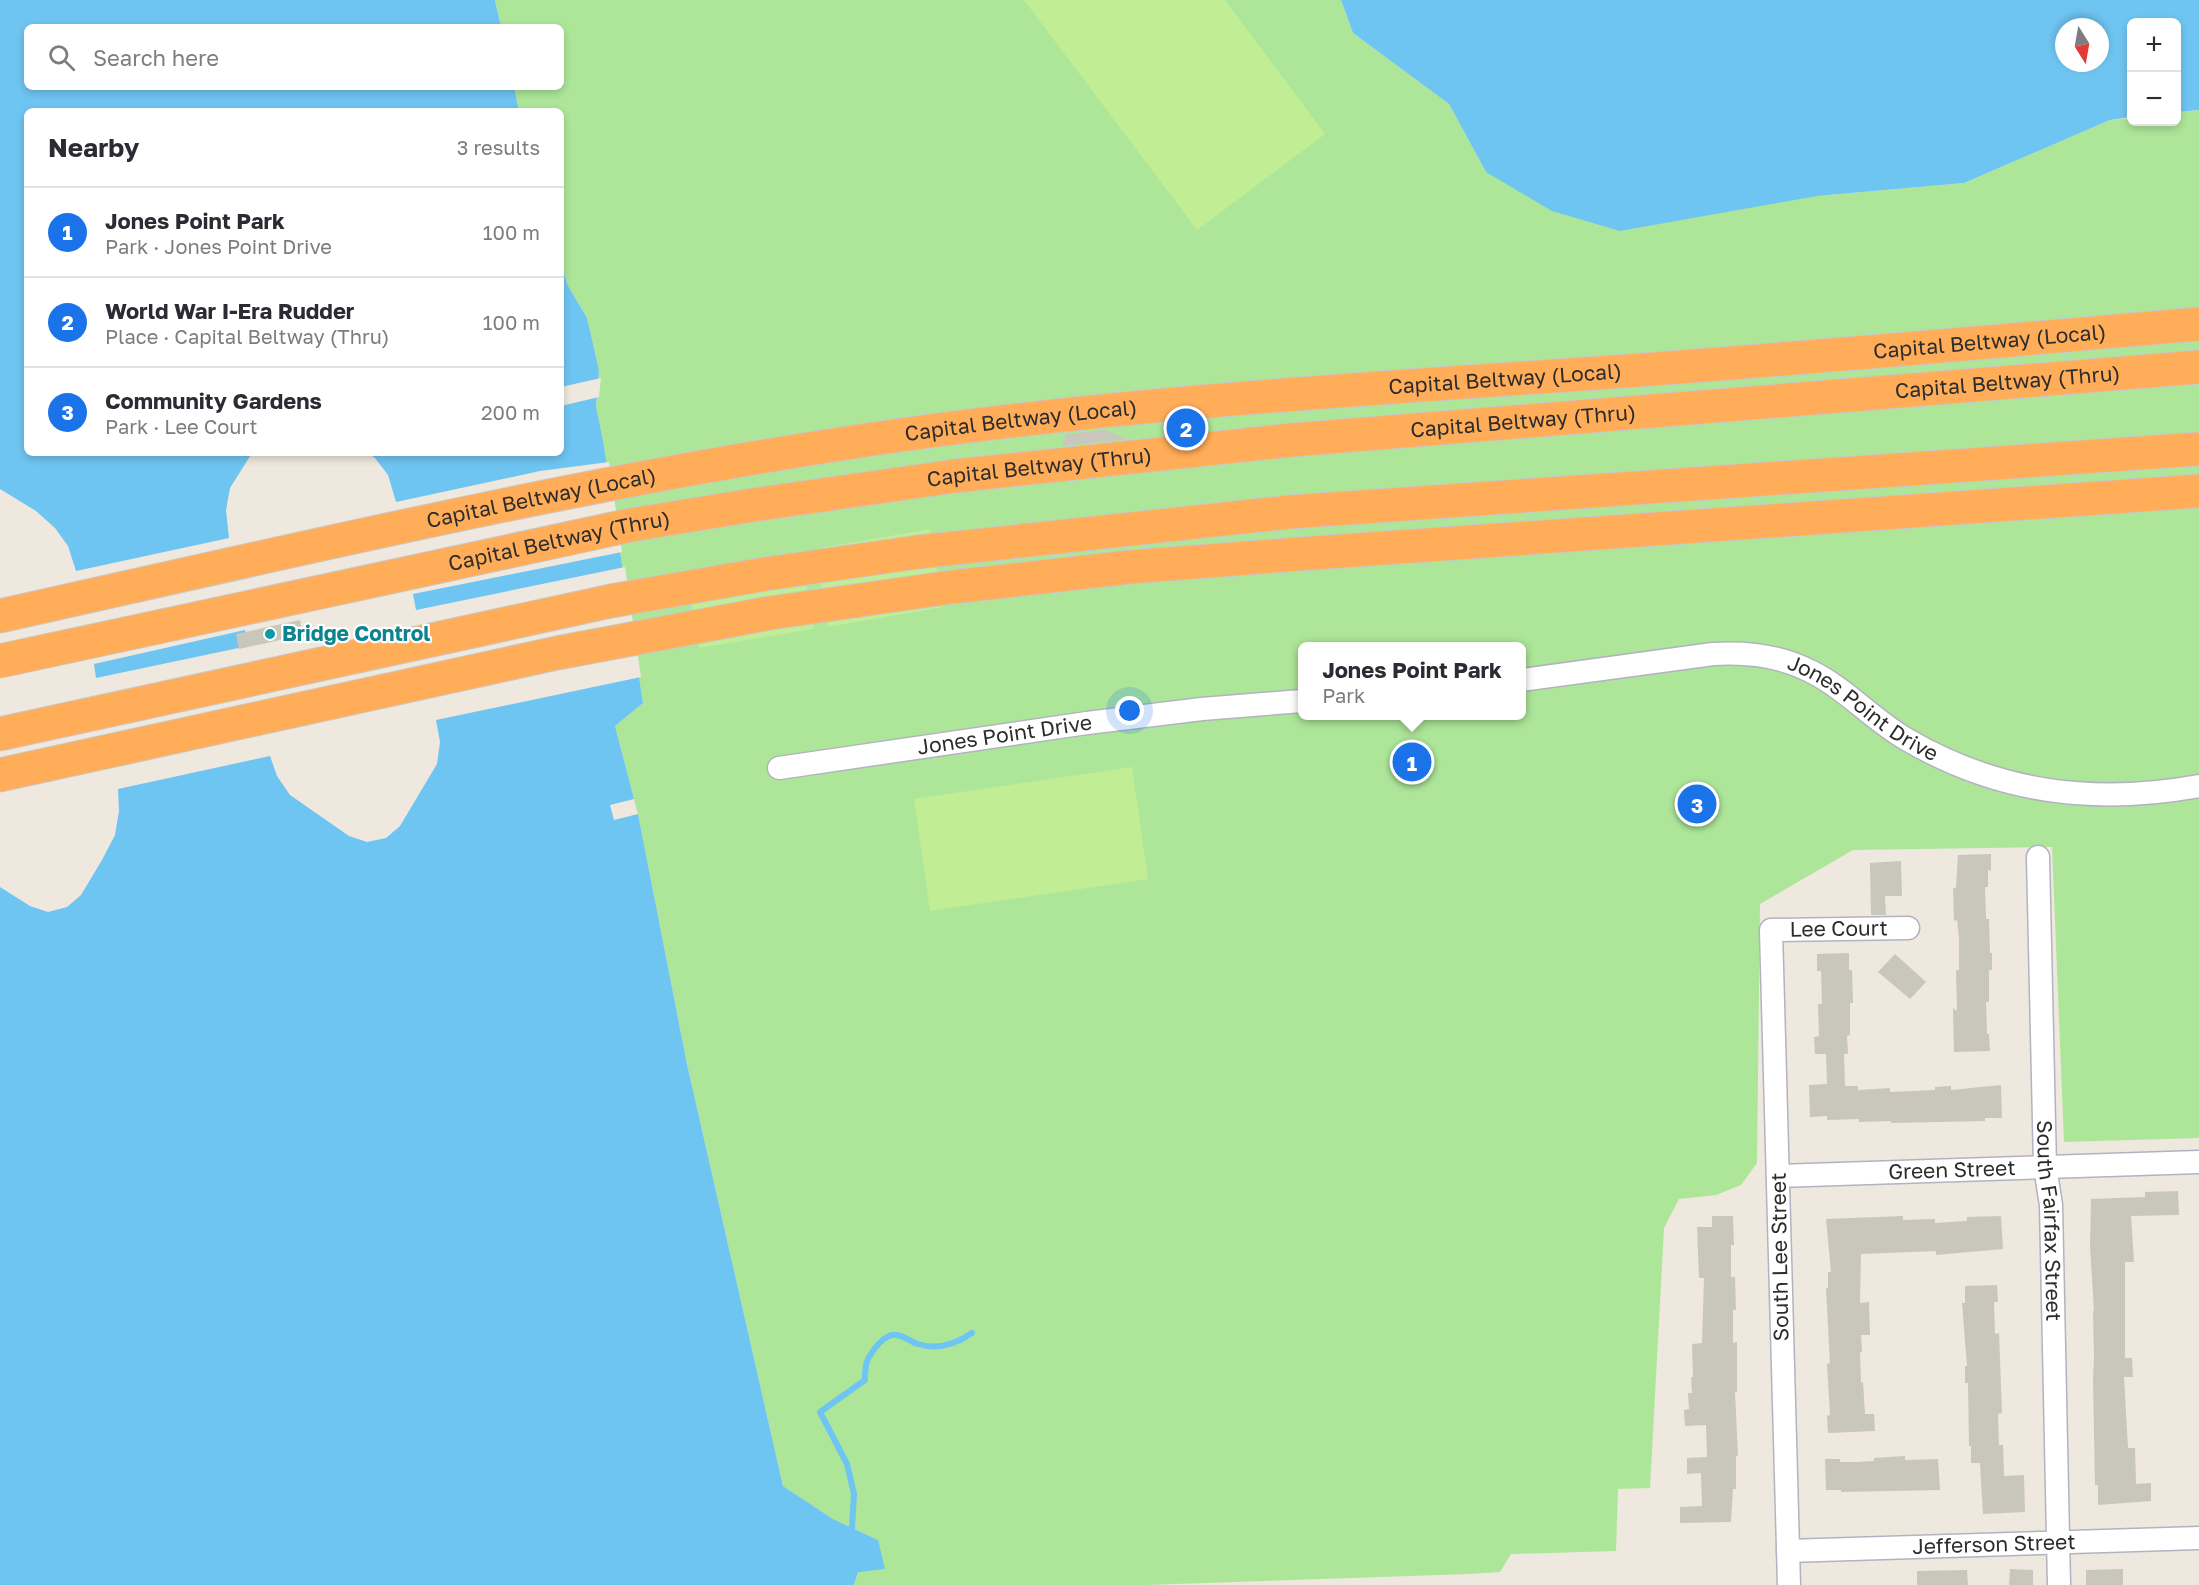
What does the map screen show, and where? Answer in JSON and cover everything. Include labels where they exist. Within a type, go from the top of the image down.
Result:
[{"type":"highway","name":"Capital Beltway (Local)","points":[[0,616],[584,488],[728,462],[912,433],[1088,413],[1301,394],[1704,366],[2199,324]]},
{"type":"highway","name":"Capital Beltway (Thru)","points":[[0,661],[631,525],[946,477],[1304,439],[2199,367]]},
{"type":"highway","points":[[0,734],[611,601],[765,574],[918,552],[1290,512],[2199,449]]},
{"type":"highway","points":[[0,775],[645,635],[770,613],[952,587],[1130,567],[2199,491]]},
{"type":"street","name":"Jones Point Drive","points":[[1526,679],[1713,654],[1762,655],[1811,671],[1904,738],[1933,754],[1983,775],[2021,786],[2085,795],[2110,796],[2164,792],[2199,786]]},
{"type":"street","name":"Jones Point Drive","points":[[779,768],[1087,723],[1202,709],[1298,701]]},
{"type":"street","name":"South Fairfax Street","points":[[2038,857],[2045,1167],[2051,1205],[2059,1585]]},
{"type":"street","name":"Lee Court","points":[[1771,930],[1908,928]]},
{"type":"street","name":"South Lee Street","points":[[1771,930],[1789,1585]]},
{"type":"street","name":"Green Street","points":[[1778,1176],[2199,1162]]},
{"type":"street","name":"Jefferson Street","points":[[1788,1551],[2199,1538]]},
{"type":"green space","points":[[495,0],[1341,0],[1353,33],[1449,104],[1486,172],[1817,196],[1964,183],[2110,120],[2127,118],[2127,126],[2181,126],[2181,112],[2199,110],[2199,1138],[2064,1142],[2052,847],[1853,850],[1760,904],[1757,1163],[1741,1185],[1716,1195],[1679,1199],[1664,1228],[1650,1488],[1618,1489],[1616,1551],[1511,1554],[1500,1572],[1468,1574],[1146,1585],[854,1585],[858,1572],[878,1540],[833,1519],[783,1486],[687,1064],[638,814],[615,726],[643,703],[596,406],[599,370],[587,318],[567,284],[564,273],[564,108],[518,108],[515,90],[564,90],[564,24],[500,24]]},
{"type":"green space","points":[[1024,0],[1225,0],[1325,134],[1197,230]]},
{"type":"green space","points":[[930,529],[943,607],[828,627],[815,549]]},
{"type":"green space","points":[[801,551],[814,629],[699,648],[686,571]]},
{"type":"green space","points":[[1132,767],[1148,879],[930,911],[914,799]]},
{"type":"water","points":[[0,0],[495,0],[500,24],[24,24],[24,90],[515,90],[518,108],[24,108],[24,456],[564,456],[564,273],[567,284],[587,318],[599,370],[596,406],[643,703],[615,726],[638,814],[687,1064],[783,1486],[833,1519],[878,1540],[885,1569],[858,1572],[854,1585],[0,1585]]},
{"type":"water","points":[[1341,0],[2199,0],[2199,110],[2181,112],[2181,18],[2127,18],[2127,118],[2110,120],[1964,183],[1817,196],[1620,231],[1552,211],[1486,172],[1449,104],[1353,33]]},
{"type":"pier","points":[[601,378],[599,397],[564,405],[564,386]]},
{"type":"pier","points":[[250,456],[372,456],[388,475],[396,502],[540,471],[609,462],[622,552],[413,594],[416,610],[625,567],[641,677],[436,720],[440,742],[437,764],[400,826],[386,838],[367,842],[349,836],[290,795],[277,776],[270,756],[118,789],[119,811],[115,835],[81,895],[67,907],[48,912],[30,906],[0,887],[0,489],[36,511],[55,528],[68,546],[76,571],[229,538],[226,510],[230,488]],"holes":[[[245,630],[248,646],[96,678],[94,664]]]},
{"type":"pier","points":[[634,799],[638,814],[614,820],[610,805]]},
{"type":"building","points":[[1105,430],[1128,439],[1062,446],[1066,434]]},
{"type":"building","name":"Bridge Control","points":[[300,620],[303,635],[239,649],[236,634]]},
{"type":"building","points":[[1991,854],[1991,871],[1988,870],[1988,887],[1985,887],[1986,919],[1989,919],[1990,953],[1992,953],[1992,970],[1989,970],[1989,1002],[1986,1002],[1990,1051],[1954,1052],[1953,1008],[1957,1011],[1956,970],[1959,970],[1959,938],[1957,920],[1954,921],[1953,888],[1956,888],[1958,855]]},
{"type":"building","points":[[1901,861],[1902,896],[1885,896],[1886,915],[1871,915],[1870,863]]},
{"type":"building","points":[[1849,953],[1853,1003],[1850,1003],[1848,1054],[1844,1054],[1845,1086],[1858,1086],[1858,1090],[1890,1088],[1890,1092],[1935,1090],[1935,1087],[1951,1086],[1951,1090],[2001,1085],[2002,1118],[1985,1118],[1985,1121],[1891,1123],[1891,1121],[1859,1122],[1859,1119],[1827,1120],[1827,1116],[1810,1117],[1809,1085],[1827,1084],[1826,1054],[1815,1054],[1814,1037],[1819,1036],[1818,1004],[1822,1004],[1821,971],[1817,971],[1817,954]]},
{"type":"building","points":[[1895,954],[1926,982],[1910,999],[1878,972]]},
{"type":"building","points":[[2178,1191],[2179,1215],[2131,1216],[2134,1262],[2125,1262],[2125,1358],[2132,1358],[2133,1377],[2124,1377],[2128,1448],[2135,1448],[2136,1484],[2151,1483],[2151,1501],[2098,1505],[2098,1485],[2095,1485],[2091,1199],[2145,1197],[2145,1192]]},
{"type":"building","points":[[1712,1216],[1733,1216],[1734,1245],[1731,1245],[1731,1277],[1735,1277],[1736,1310],[1733,1310],[1733,1343],[1737,1342],[1736,1489],[1733,1489],[1731,1522],[1680,1523],[1680,1507],[1702,1506],[1701,1473],[1687,1474],[1687,1458],[1707,1457],[1706,1425],[1685,1426],[1684,1410],[1689,1409],[1688,1393],[1692,1393],[1692,1344],[1702,1343],[1704,1278],[1699,1278],[1697,1227],[1712,1227]]},
{"type":"building","points":[[1903,1216],[1903,1220],[1935,1219],[1935,1223],[1967,1221],[1967,1217],[2001,1216],[2003,1249],[1936,1255],[1936,1251],[1861,1254],[1860,1303],[1869,1302],[1870,1335],[1861,1335],[1861,1383],[1863,1382],[1865,1414],[1874,1414],[1875,1431],[1828,1433],[1827,1416],[1830,1415],[1827,1364],[1830,1363],[1826,1288],[1828,1288],[1828,1272],[1831,1272],[1826,1219]]},
{"type":"building","points":[[1997,1285],[1998,1302],[1994,1302],[1995,1334],[1999,1333],[2002,1413],[1998,1414],[1999,1445],[2003,1445],[2004,1476],[2024,1475],[2025,1512],[1983,1514],[1980,1463],[1971,1463],[1971,1446],[1969,1446],[1968,1383],[1965,1383],[1965,1366],[1967,1366],[1962,1303],[1965,1303],[1965,1286]]},
{"type":"building","points":[[1905,1456],[1905,1460],[1938,1459],[1940,1490],[1841,1492],[1841,1490],[1826,1490],[1825,1459],[1857,1462],[1874,1461],[1874,1458]]},
{"type":"building","points":[[2010,1569],[2033,1570],[2033,1585],[2009,1585]]},
{"type":"building","points":[[2123,1569],[2123,1585],[2086,1585],[2086,1570]]},
{"type":"building","points":[[1967,1570],[1968,1585],[1917,1585],[1917,1571]]},
{"type":"waterway","points":[[852,1528],[854,1494],[847,1464],[820,1412],[865,1380],[867,1361],[875,1348],[888,1337],[897,1335],[925,1346],[939,1346],[953,1343],[972,1333]]},
{"type":"place","name":"World War I-Era Rudder","points":[[1186,428]]},
{"type":"place","name":"Bridge Control","points":[[270,634]]},
{"type":"place","name":"Jones Point Park","points":[[1412,762]]},
{"type":"place","name":"Community Gardens","points":[[1697,804]]}]
